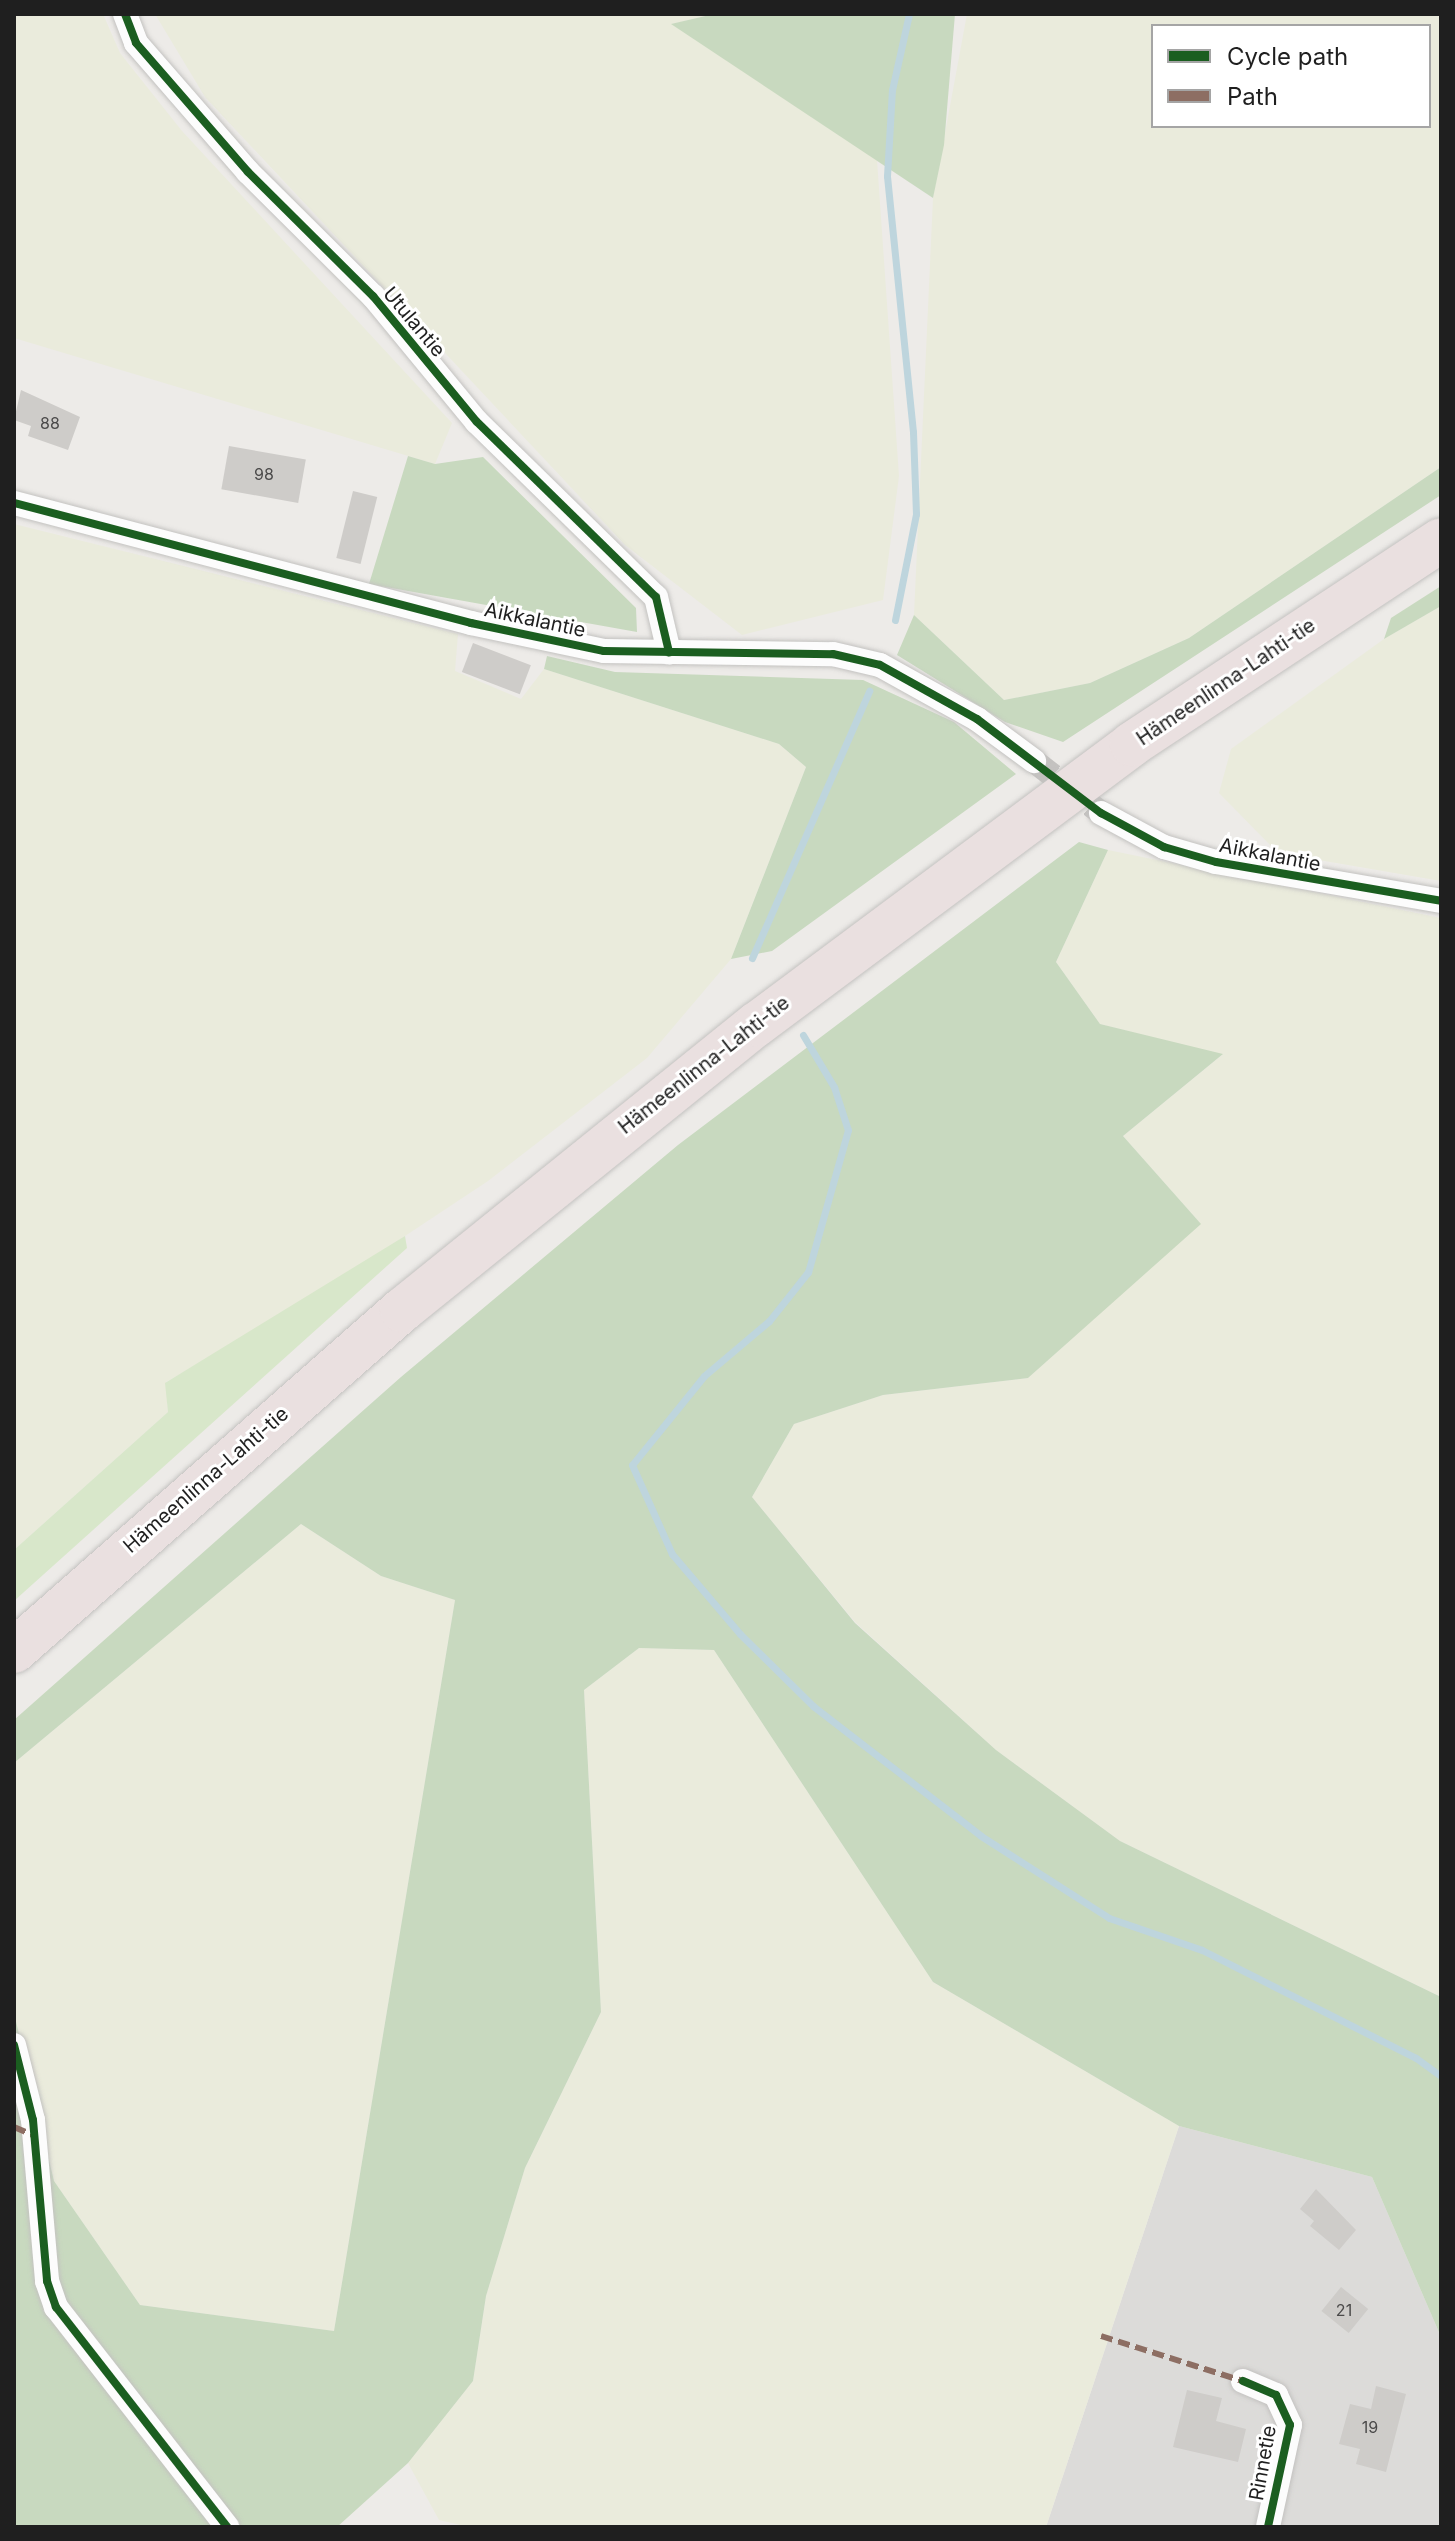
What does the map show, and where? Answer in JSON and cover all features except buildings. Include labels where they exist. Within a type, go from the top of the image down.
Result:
[{"type":"highway","name":"Hämeenlinna-Lahti-tie","points":[[14,1651],[402,1310],[757,1024],[1132,744],[1441,540]]},
{"type":"street","name":"Utulantie","points":[[125,14],[136,43],[248,172],[373,296],[477,422],[656,597],[669,652]]},
{"type":"street","name":"Aikkalantie","points":[[14,503],[471,623],[604,651],[833,654],[880,665],[977,719],[1034,761]]},
{"type":"street","name":"Aikkalantie","points":[[1101,813],[1164,847],[1216,862],[1441,901]]},
{"type":"street","points":[[14,2045],[33,2120],[43,2247],[56,2307],[227,2527]]},
{"type":"street","name":"Rinnetie","points":[[1243,2381],[1276,2395],[1290,2425],[1268,2527]]},
{"type":"shaded area","points":[[14,14],[103,14],[120,53],[182,131],[452,423],[435,464],[14,338]]},
{"type":"shaded area","points":[[155,14],[714,14],[672,24],[877,160],[899,476],[883,600],[742,635],[625,545],[205,97]]},
{"type":"shaded area","points":[[967,14],[1441,14],[1441,467],[1189,638],[1090,683],[1004,700],[914,615],[933,198]]},
{"type":"shaded area","points":[[14,524],[458,634],[455,671],[521,699],[544,669],[779,744],[806,767],[731,959],[647,1058],[488,1181],[313,1297],[166,1382],[168,1412],[14,1550]]},
{"type":"shaded area","points":[[1441,606],[1441,881],[1278,853],[1219,793],[1231,749],[1384,639]]},
{"type":"shaded area","points":[[1108,850],[1441,918],[1441,1997],[1120,1841],[996,1750],[855,1622],[752,1497],[794,1424],[883,1395],[1028,1378],[1200,1223],[1123,1136],[1222,1055],[1100,1024],[1056,962]]},
{"type":"shaded area","points":[[301,1524],[381,1576],[455,1600],[334,2331],[140,2305],[54,2181],[14,2013],[14,1763]]},
{"type":"shaded area","points":[[639,1648],[714,1650],[933,1982],[1179,2126],[1046,2527],[469,2527],[439,2520],[408,2463],[473,2381],[486,2296],[525,2168],[601,2012],[584,1690]]},
{"type":"shaded area","points":[[1179,2126],[1372,2177],[1441,2337],[1441,2527],[1046,2527]]},
{"type":"green space","points":[[714,14],[955,14],[944,145],[933,198],[671,24]]},
{"type":"green space","points":[[408,456],[435,464],[483,457],[636,608],[637,632],[369,584]]},
{"type":"green space","points":[[1441,467],[1441,495],[1063,742],[1005,722],[897,655],[914,615],[1004,700],[1090,683],[1189,638]]},
{"type":"green space","points":[[1441,586],[1441,606],[1384,639],[1391,618]]},
{"type":"green space","points":[[547,656],[615,672],[863,680],[954,722],[1016,774],[772,951],[731,959],[806,767],[779,744],[544,669]]},
{"type":"green space","points":[[1079,842],[1108,850],[1056,962],[1100,1024],[1223,1054],[1123,1136],[1201,1224],[1028,1378],[883,1395],[794,1424],[752,1497],[855,1623],[996,1750],[1120,1841],[1441,1997],[1441,2337],[1372,2177],[1179,2126],[933,1982],[714,1650],[639,1648],[584,1690],[601,2012],[525,2168],[486,2296],[473,2381],[408,2463],[337,2527],[14,2527],[14,2013],[54,2181],[140,2305],[334,2331],[455,1600],[381,1576],[301,1524],[14,1763],[14,1720],[401,1377],[678,1145]]},
{"type":"green space","points":[[405,1236],[407,1248],[14,1601],[14,1550],[168,1412],[165,1383]]},
{"type":"waterway","points":[[895,620],[916,514],[913,432],[887,176],[892,90],[909,14]]},
{"type":"waterway","points":[[752,958],[869,691]]},
{"type":"waterway","points":[[803,1035],[834,1087],[848,1130],[808,1272],[769,1321],[704,1376],[632,1465],[672,1554],[740,1634],[813,1706],[981,1836],[1109,1918],[1202,1950],[1416,2058],[1441,2076]]},
{"type":"tunnel","points":[[1034,761],[1101,813]]},
{"type":"marked path","points":[[14,2127],[35,2136]]},
{"type":"marked path","points":[[1101,2336],[1243,2381]]},
{"type":"cycle path","points":[[125,14],[136,43],[248,172],[373,296],[477,422],[656,597],[669,652]]},
{"type":"cycle path","points":[[14,503],[471,623],[604,651],[833,654],[880,665],[977,719],[1101,813],[1164,847],[1216,862],[1441,901]]},
{"type":"cycle path","points":[[14,2045],[33,2120],[47,2281],[56,2307],[227,2527]]},
{"type":"cycle path","points":[[1243,2381],[1276,2395],[1290,2425],[1268,2527]]}]
